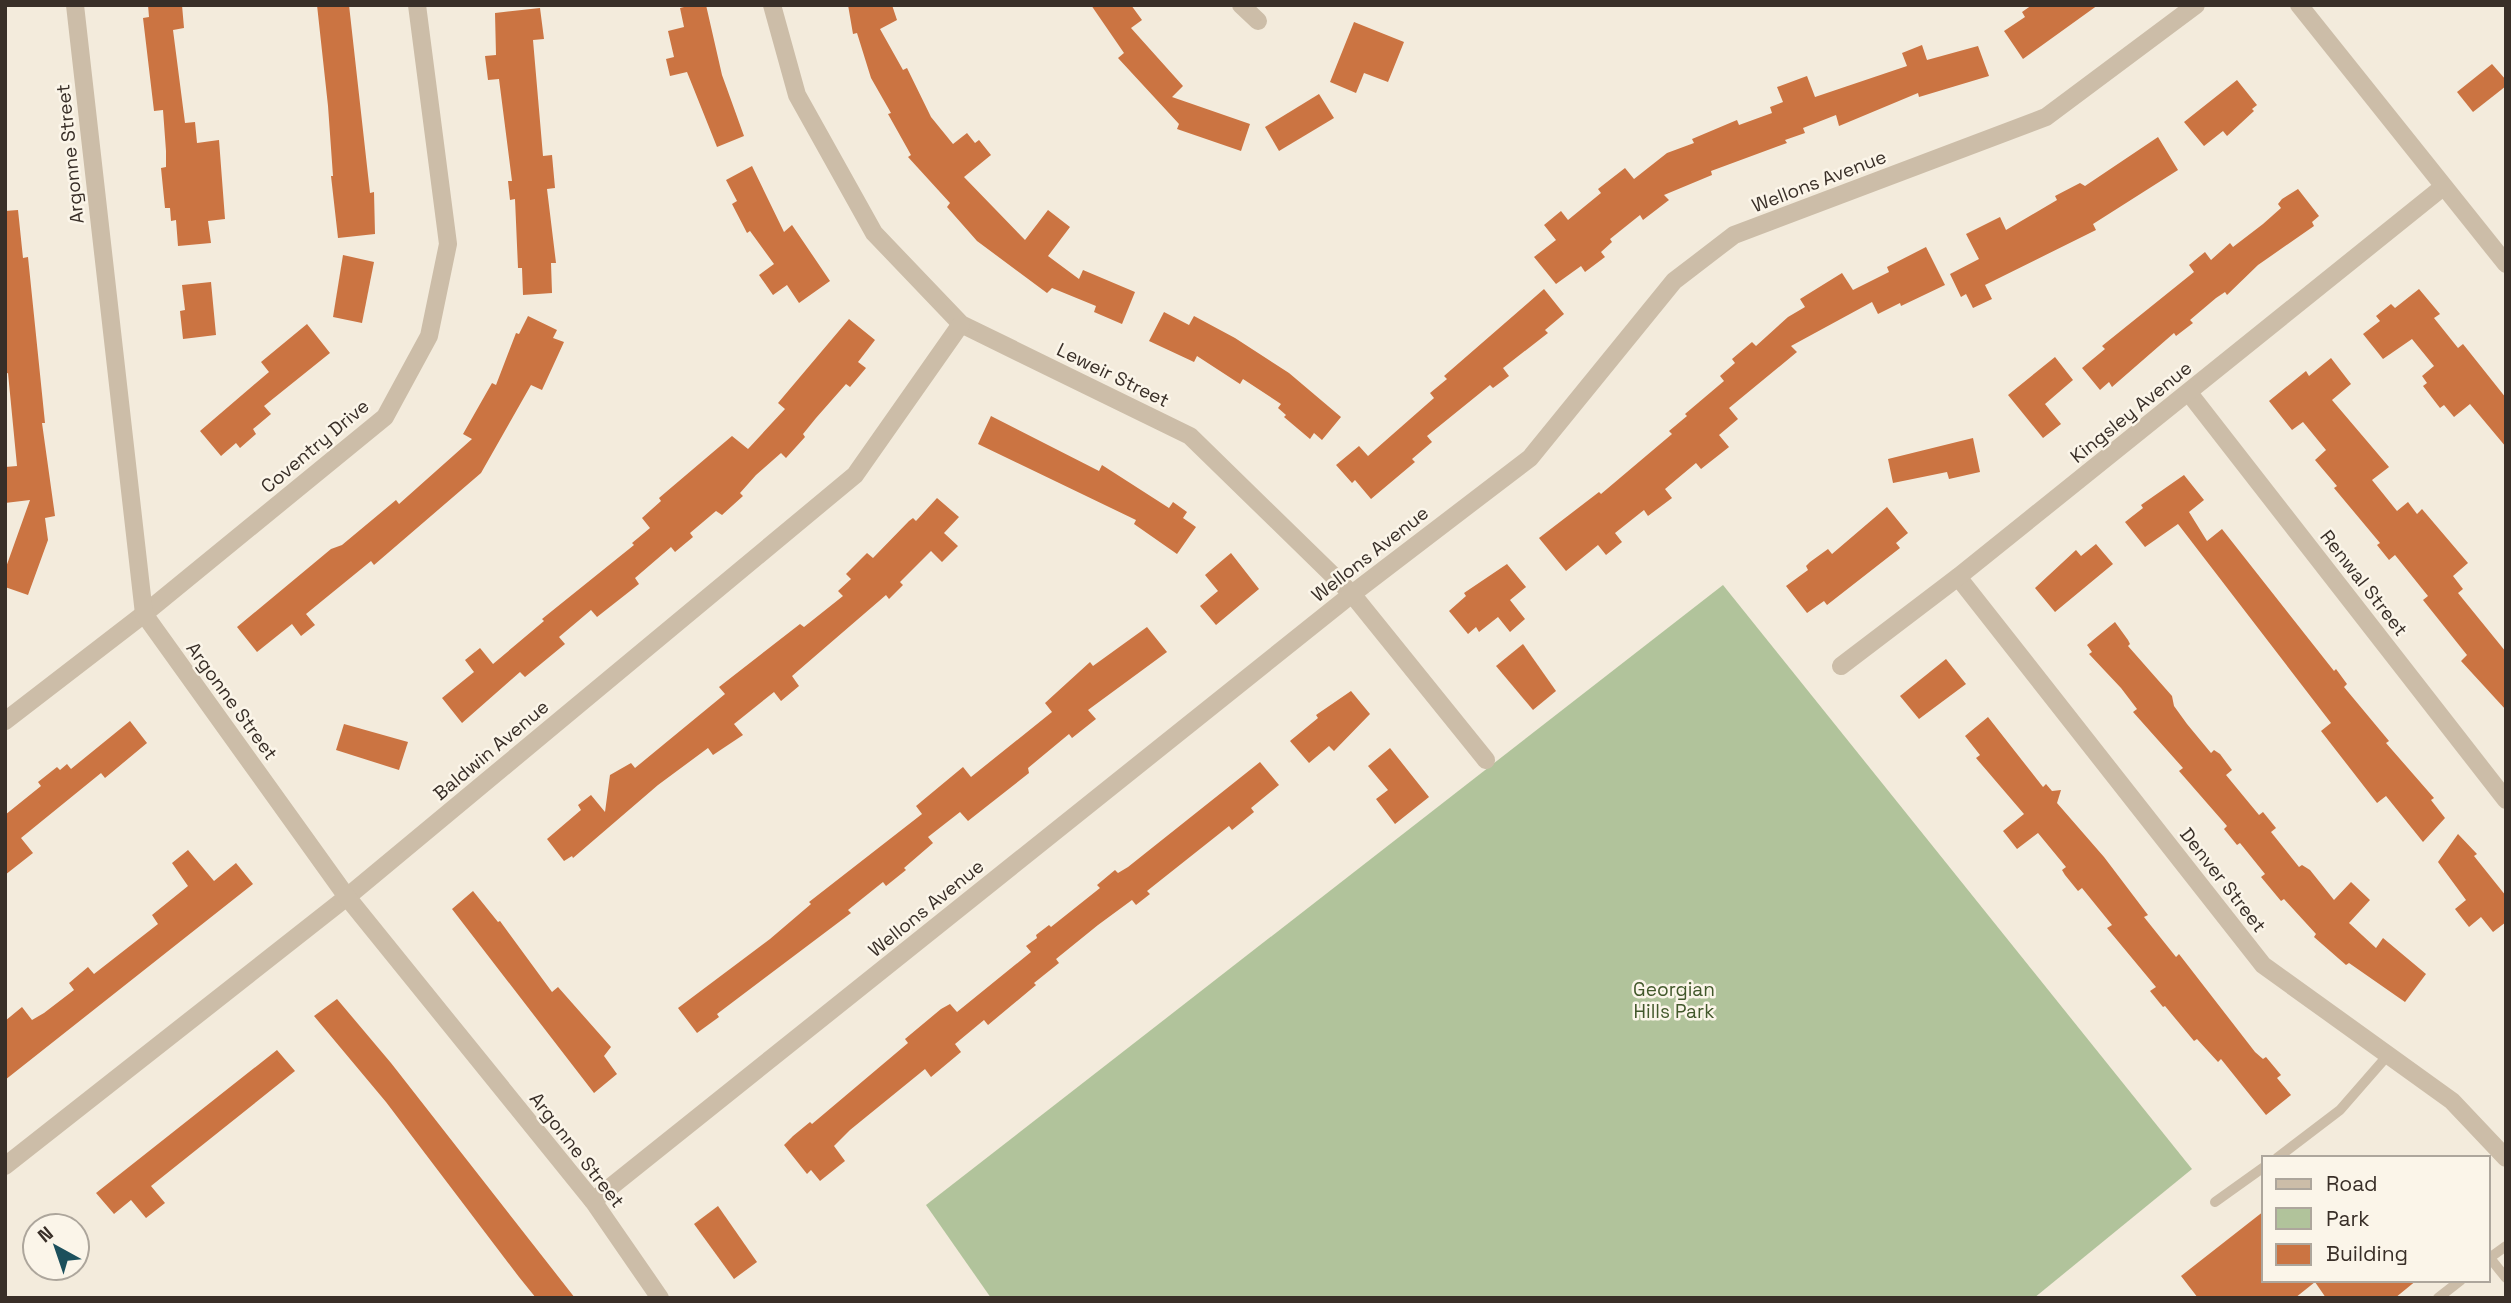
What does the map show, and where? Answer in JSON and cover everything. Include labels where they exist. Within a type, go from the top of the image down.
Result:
[{"type":"street","name":"Argonne Street","points":[[75,5],[144,614],[347,897],[593,1201],[660,1298]]},
{"type":"street","name":"Coventry Drive","points":[[5,721],[144,614],[385,417],[429,337],[448,244],[417,5]]},
{"type":"street","name":"Leweir Street","points":[[772,5],[797,95],[874,233],[961,324],[1190,436],[1352,594],[1486,760]]},
{"type":"street","points":[[1241,5],[1258,21]]},
{"type":"street","name":"Wellons Avenue","points":[[593,1201],[1352,594],[1530,458],[1674,281],[1734,235],[2046,117],[2196,5]]},
{"type":"street","points":[[2299,5],[2506,264]]},
{"type":"street","name":"Kingsley Avenue","points":[[1841,666],[1958,577],[2443,187]]},
{"type":"street","name":"Baldwin Avenue","points":[[5,1166],[347,897],[855,475],[961,324]]},
{"type":"street","name":"Renwal Street","points":[[2189,393],[2506,800]]},
{"type":"street","name":"Denver Street","points":[[1958,577],[2263,965],[2452,1101],[2506,1158]]},
{"type":"lane","points":[[2280,1156],[2340,1110],[2388,1055]]},
{"type":"lane","points":[[2215,1202],[2262,1168]]},
{"type":"lane","points":[[2490,1258],[2506,1246]]},
{"type":"lane","points":[[2490,1260],[2506,1278]]},
{"type":"lane","points":[[2438,1298],[2458,1282]]},
{"type":"green space","name":"Georgian Hills Park","points":[[1723,585],[2192,1169],[2034,1298],[991,1298],[926,1205]]},
{"type":"building","points":[[148,5],[182,5],[184,28],[173,30],[185,123],[195,122],[197,143],[219,140],[225,219],[208,221],[211,243],[178,246],[176,220],[171,221],[170,208],[165,208],[161,168],[166,167],[163,110],[154,111],[143,18],[149,17]]},
{"type":"building","points":[[317,5],[349,5],[370,193],[374,192],[375,234],[338,238]]},
{"type":"building","points":[[706,5],[722,75],[744,136],[717,147],[687,72],[670,76],[666,59],[674,57],[668,31],[684,27],[680,8]]},
{"type":"building","points":[[848,5],[892,5],[897,20],[880,29],[903,70],[907,68],[931,117],[953,144],[967,133],[975,143],[979,140],[991,155],[964,177],[1025,240],[1048,210],[1070,227],[1048,256],[1079,279],[1083,270],[1135,292],[1122,324],[1094,312],[1096,306],[1052,288],[1047,293],[977,241],[947,207],[950,203],[908,157],[911,155],[871,78],[857,33],[853,34]]},
{"type":"building","points":[[1091,5],[1131,5],[1142,20],[1131,28],[1183,86],[1172,97],[1250,124],[1241,151],[1177,129],[1179,124],[1118,58],[1124,53]]},
{"type":"building","points":[[2032,5],[2098,5],[2023,59],[2004,31],[2025,17],[2022,12]]},
{"type":"building","points":[[540,8],[544,39],[533,40],[543,156],[552,155],[555,188],[547,189],[556,263],[551,263],[552,293],[523,295],[522,268],[518,268],[515,199],[510,200],[508,181],[512,181],[499,79],[488,80],[485,56],[496,55],[495,13]]},
{"type":"building","points":[[1354,22],[1404,42],[1388,82],[1364,73],[1356,93],[1330,82]]},
{"type":"building","points":[[1922,45],[1927,60],[1978,46],[1989,76],[1919,97],[1918,93],[1839,126],[1836,115],[1803,128],[1805,133],[1785,140],[1787,143],[1711,171],[1712,175],[1664,195],[1669,200],[1643,220],[1640,215],[1610,239],[1612,242],[1601,252],[1605,257],[1585,272],[1581,266],[1556,284],[1534,257],[1556,240],[1544,225],[1561,211],[1568,220],[1601,193],[1598,189],[1625,168],[1634,179],[1667,153],[1694,143],[1692,139],[1737,120],[1739,125],[1772,113],[1770,107],[1783,102],[1777,87],[1807,76],[1815,97],[1907,66],[1902,53]]},
{"type":"building","points":[[2492,64],[2506,80],[2506,86],[2473,112],[2457,92]]},
{"type":"building","points":[[2237,80],[2257,105],[2252,109],[2254,111],[2227,136],[2223,131],[2204,146],[2184,122]]},
{"type":"building","points":[[1319,94],[1334,118],[1279,151],[1265,127]]},
{"type":"building","points":[[2158,137],[2178,170],[2093,224],[2096,230],[1985,285],[1992,299],[1973,308],[1966,294],[1961,297],[1950,274],[1979,259],[1966,234],[2000,217],[2006,230],[2057,200],[2055,196],[2080,183],[2085,186]]},
{"type":"building","points":[[752,166],[784,232],[792,225],[830,281],[799,303],[787,285],[773,295],[759,275],[774,264],[750,231],[747,233],[732,204],[737,201],[726,180]]},
{"type":"building","points":[[2298,189],[2319,216],[2312,222],[2314,226],[2258,265],[2227,295],[2225,292],[2216,298],[2190,320],[2193,323],[2176,336],[2174,333],[2112,387],[2109,382],[2100,390],[2082,368],[2105,349],[2102,346],[2194,272],[2189,265],[2205,252],[2211,260],[2230,243],[2233,247],[2281,208],[2278,204],[2282,199]]},
{"type":"building","points":[[18,210],[23,258],[28,257],[45,423],[42,423],[55,516],[45,518],[48,540],[28,595],[5,587],[5,570],[30,500],[5,503],[5,467],[17,466],[8,373],[5,374],[5,211]]},
{"type":"building","points":[[1926,247],[1945,285],[1878,314],[1872,302],[1791,346],[1797,352],[1729,408],[1738,419],[1719,435],[1729,447],[1701,469],[1696,463],[1665,489],[1672,498],[1648,516],[1644,510],[1615,533],[1622,542],[1606,555],[1598,545],[1566,571],[1539,538],[1599,492],[1601,494],[1672,434],[1669,431],[1687,416],[1685,414],[1724,381],[1720,376],[1735,363],[1732,359],[1752,342],[1756,346],[1788,317],[1805,307],[1800,299],[1842,273],[1853,290],[1889,272],[1887,267]]},
{"type":"building","points":[[343,255],[374,262],[362,323],[333,317]]},
{"type":"building","points":[[211,282],[216,335],[183,339],[180,311],[185,310],[182,285]]},
{"type":"building","points":[[1544,289],[1564,314],[1545,330],[1548,333],[1503,368],[1509,376],[1493,388],[1490,385],[1427,436],[1432,442],[1412,459],[1415,462],[1371,499],[1355,480],[1352,483],[1336,465],[1359,446],[1368,456],[1434,398],[1430,393],[1447,379],[1444,376]]},
{"type":"building","points":[[2419,289],[2440,314],[2434,318],[2458,348],[2463,344],[2506,398],[2506,447],[2470,404],[2454,417],[2444,405],[2440,408],[2423,386],[2427,383],[2422,376],[2434,366],[2412,339],[2383,359],[2363,334],[2380,321],[2376,316],[2391,304],[2395,308]]},
{"type":"building","points":[[1164,312],[1189,325],[1194,316],[1235,338],[1289,373],[1341,417],[1322,440],[1314,433],[1310,439],[1284,417],[1286,415],[1278,408],[1281,404],[1243,379],[1240,384],[1197,356],[1194,362],[1149,341]]},
{"type":"building","points":[[528,316],[557,330],[553,338],[564,342],[542,390],[531,385],[481,473],[374,565],[371,561],[306,614],[315,625],[301,636],[292,624],[257,652],[237,627],[331,549],[342,545],[396,500],[399,504],[472,439],[463,434],[492,383],[496,385],[516,333],[519,334]]},
{"type":"building","points":[[849,319],[875,340],[858,362],[866,368],[850,387],[846,384],[786,458],[781,453],[756,475],[740,493],[743,496],[722,515],[716,511],[690,533],[693,537],[675,552],[671,547],[635,578],[639,584],[597,617],[591,610],[559,637],[565,644],[525,677],[520,672],[462,723],[442,698],[474,672],[465,660],[480,648],[493,664],[544,621],[542,619],[634,545],[632,543],[650,528],[642,518],[661,501],[659,498],[732,436],[748,449],[785,409],[778,403]]},
{"type":"building","points":[[307,324],[330,353],[264,406],[271,414],[253,429],[256,434],[240,448],[236,443],[221,456],[200,431],[269,372],[261,362]]},
{"type":"building","points":[[2055,357],[2073,380],[2045,404],[2061,424],[2043,438],[2008,395]]},
{"type":"building","points":[[2331,358],[2351,384],[2332,400],[2389,467],[2372,480],[2397,511],[2408,502],[2417,514],[2422,509],[2468,563],[2453,576],[2463,589],[2458,593],[2506,652],[2506,710],[2461,661],[2467,655],[2423,600],[2428,596],[2395,555],[2389,560],[2377,545],[2380,543],[2334,488],[2337,486],[2315,460],[2326,450],[2303,422],[2292,430],[2269,401],[2306,371],[2309,376]]},
{"type":"building","points":[[991,416],[1099,471],[1102,465],[1169,508],[1173,502],[1187,512],[1183,518],[1196,527],[1177,554],[1134,524],[1136,520],[978,444]]},
{"type":"building","points":[[1973,438],[1980,472],[1949,479],[1947,472],[1893,483],[1888,459]]},
{"type":"building","points":[[2184,475],[2204,500],[2189,512],[2207,541],[2222,529],[2334,671],[2336,669],[2347,684],[2344,687],[2389,741],[2386,743],[2434,798],[2431,800],[2445,818],[2423,842],[2386,796],[2377,803],[2321,731],[2331,723],[2178,524],[2145,547],[2125,522],[2143,508],[2141,505]]},
{"type":"building","points":[[937,498],[959,517],[944,533],[958,546],[942,562],[931,551],[900,582],[903,585],[889,599],[886,595],[792,676],[799,686],[781,701],[774,692],[734,724],[743,735],[713,755],[708,748],[658,785],[573,858],[572,856],[564,861],[547,839],[581,810],[578,805],[591,795],[605,812],[610,775],[631,763],[635,768],[725,694],[719,687],[800,624],[804,627],[843,596],[838,591],[851,579],[846,574],[867,553],[873,558],[909,521],[913,518],[916,521]]},
{"type":"building","points":[[1887,507],[1908,533],[1896,543],[1900,548],[1827,605],[1824,601],[1807,613],[1786,586],[1808,570],[1806,566],[1810,562],[1828,549],[1832,554]]},
{"type":"building","points":[[2096,544],[2113,564],[2055,612],[2035,588],[2076,550],[2081,556]]},
{"type":"building","points":[[1231,553],[1259,589],[1216,625],[1200,606],[1218,591],[1205,575]]},
{"type":"building","points":[[1507,564],[1526,587],[1510,600],[1525,619],[1510,632],[1498,617],[1479,632],[1476,627],[1468,634],[1449,611],[1466,596],[1464,593]]},
{"type":"building","points":[[2115,622],[2128,640],[2128,646],[2172,696],[2174,706],[2187,724],[2211,753],[2214,750],[2220,754],[2232,770],[2226,775],[2259,815],[2263,812],[2276,828],[2271,832],[2299,867],[2302,865],[2310,870],[2334,900],[2351,882],[2370,900],[2349,923],[2376,948],[2383,938],[2426,974],[2405,1002],[2349,963],[2346,965],[2314,937],[2316,934],[2284,899],[2281,901],[2261,877],[2265,874],[2240,843],[2237,845],[2224,829],[2227,826],[2179,771],[2183,768],[2133,712],[2137,709],[2089,654],[2092,652],[2087,645]]},
{"type":"building","points":[[1147,627],[1167,652],[1088,710],[1096,719],[1072,738],[1069,734],[1028,768],[1029,773],[968,821],[960,812],[928,837],[933,843],[904,868],[906,870],[886,886],[883,882],[848,910],[851,913],[717,1014],[719,1017],[697,1033],[678,1008],[770,939],[811,904],[809,902],[922,814],[916,806],[963,767],[971,777],[1052,712],[1045,703],[1090,662],[1093,666]]},
{"type":"building","points":[[1523,644],[1556,691],[1533,710],[1496,666]]},
{"type":"building","points":[[1946,659],[1966,684],[1919,719],[1900,696]]},
{"type":"building","points":[[1351,691],[1370,714],[1334,751],[1329,746],[1309,763],[1290,741],[1318,718],[1316,715]]},
{"type":"building","points":[[1988,717],[2043,787],[2046,784],[2052,791],[2061,790],[2057,803],[2104,857],[2148,915],[2144,917],[2176,957],[2179,954],[2255,1052],[2263,1059],[2266,1057],[2281,1075],[2277,1078],[2291,1095],[2266,1115],[2221,1059],[2218,1062],[2197,1039],[2194,1041],[2150,991],[2156,987],[2107,928],[2112,925],[2082,888],[2078,891],[2065,875],[2062,870],[2066,867],[2038,833],[2017,849],[2003,831],[2024,814],[1976,758],[1980,755],[1965,736]]},
{"type":"building","points":[[130,721],[147,743],[105,778],[101,773],[21,838],[33,853],[5,875],[5,815],[41,786],[38,782],[57,767],[60,770],[67,764],[71,769]]},
{"type":"building","points":[[344,724],[408,742],[399,770],[336,750]]},
{"type":"building","points":[[1390,748],[1429,797],[1395,824],[1376,799],[1388,790],[1368,766]]},
{"type":"building","points":[[1260,762],[1279,785],[1251,808],[1254,812],[1232,830],[1229,826],[1147,891],[1150,894],[1136,905],[1132,900],[1056,959],[1059,963],[1034,983],[1036,985],[988,1025],[984,1020],[955,1044],[961,1052],[931,1077],[925,1069],[850,1130],[834,1146],[845,1161],[820,1181],[811,1170],[807,1174],[784,1145],[793,1136],[810,1122],[812,1124],[908,1043],[905,1039],[941,1009],[950,1004],[957,1012],[1031,952],[1026,946],[1037,938],[1036,935],[1049,925],[1051,927],[1100,888],[1097,885],[1115,870],[1118,873],[1128,867]]},
{"type":"building","points":[[2458,834],[2477,854],[2474,856],[2506,896],[2506,922],[2493,932],[2481,917],[2469,927],[2455,909],[2466,900],[2438,862]]},
{"type":"building","points":[[188,850],[214,881],[236,863],[253,884],[5,1080],[5,1021],[22,1007],[32,1020],[44,1013],[74,990],[69,983],[88,967],[94,974],[158,924],[152,915],[188,886],[172,863]]},
{"type":"building","points":[[473,891],[498,922],[500,921],[552,992],[558,987],[611,1047],[604,1056],[617,1074],[594,1093],[452,909]]},
{"type":"building","points":[[337,999],[391,1063],[575,1298],[536,1298],[519,1277],[386,1102],[314,1016]]},
{"type":"building","points":[[277,1050],[295,1071],[151,1186],[165,1203],[146,1218],[131,1200],[114,1214],[96,1193]]},
{"type":"building","points":[[718,1206],[757,1262],[734,1279],[694,1224]]},
{"type":"building","points":[[2262,1213],[2262,1282],[2315,1282],[2295,1298],[2198,1298],[2181,1276]]},
{"type":"building","points":[[2315,1282],[2415,1282],[2395,1298],[2326,1298]]}]
